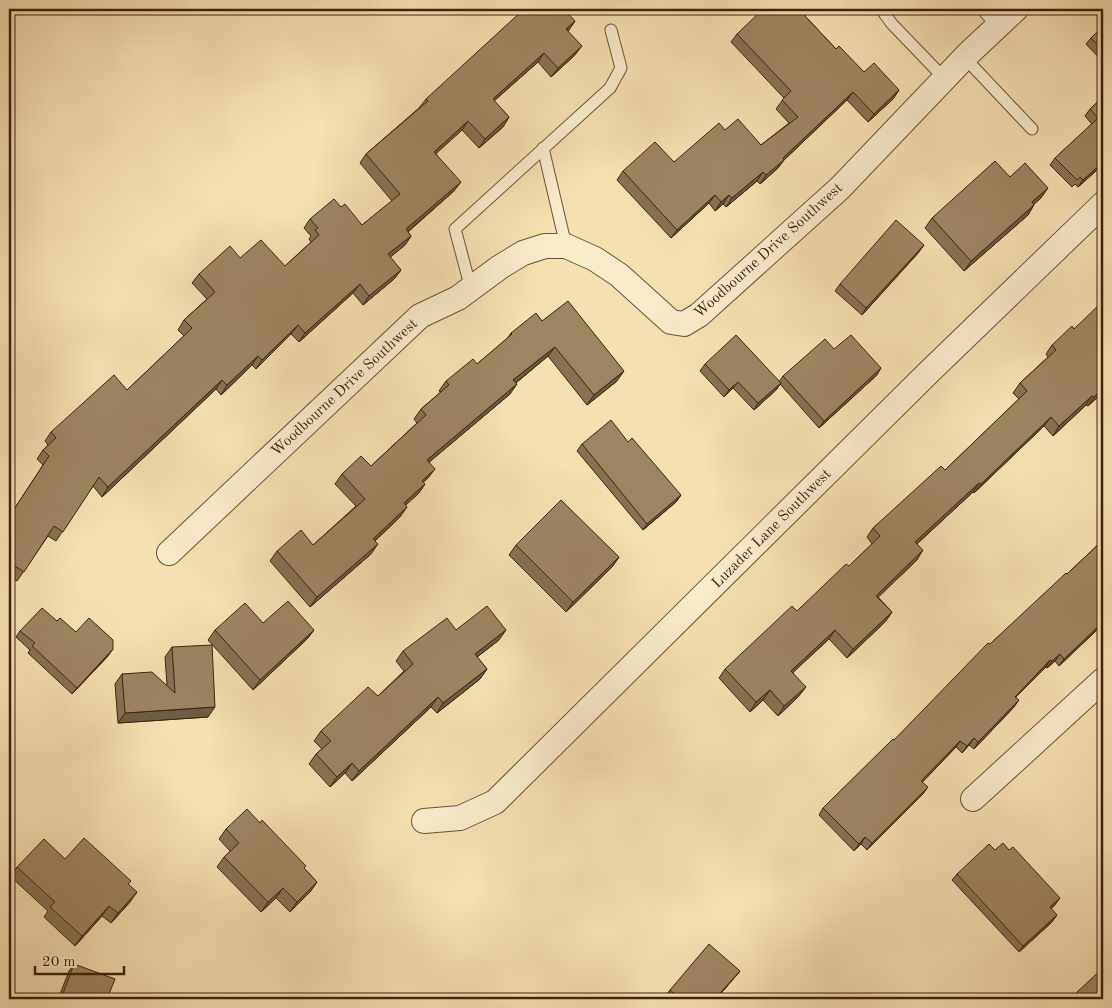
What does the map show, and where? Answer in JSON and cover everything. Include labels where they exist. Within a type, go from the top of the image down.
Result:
[{"type":"street","name":"Woodbourne Drive Southwest","points":[[169,553],[420,316],[458,298],[500,267],[523,253],[545,246],[566,246],[595,259],[619,275],[671,322],[684,324],[699,315],[840,188],[944,78],[1016,9]]},
{"type":"street","name":"Luzader Lane Southwest","points":[[424,821],[460,818],[496,802],[929,372],[1103,204]]},
{"type":"street","points":[[973,799],[1103,680]]},
{"type":"lane","points":[[881,9],[892,24],[944,78]]},
{"type":"lane","points":[[982,9],[997,26]]},
{"type":"lane","points":[[471,288],[455,229],[610,88],[621,68],[611,30]]},
{"type":"lane","points":[[964,58],[1032,129]]},
{"type":"lane","points":[[544,148],[566,246]]},
{"type":"building","points":[[524,9],[564,9],[575,21],[566,29],[582,46],[558,68],[544,53],[493,99],[509,117],[485,139],[468,121],[434,152],[461,182],[406,229],[411,236],[388,254],[401,270],[369,296],[360,284],[305,333],[298,325],[262,360],[258,356],[227,385],[222,380],[108,487],[99,477],[63,532],[54,526],[24,572],[9,562],[9,517],[49,456],[43,450],[56,438],[51,432],[114,375],[127,390],[192,328],[184,320],[215,292],[199,274],[230,246],[240,258],[261,240],[285,266],[319,235],[315,230],[318,228],[310,219],[334,199],[341,207],[345,204],[362,225],[400,194],[366,154],[428,101],[426,99]]},
{"type":"building","points":[[763,9],[810,9],[805,16],[836,49],[839,46],[864,72],[874,63],[899,90],[874,114],[853,92],[783,158],[784,160],[766,175],[763,172],[732,198],[729,195],[721,202],[715,195],[677,230],[623,171],[655,142],[674,162],[719,123],[725,130],[738,119],[761,145],[798,117],[782,100],[791,91],[737,34]]},
{"type":"building","points":[[1103,26],[1103,50],[1091,38]]},
{"type":"building","points":[[1103,97],[1103,166],[1101,164],[1083,180],[1080,177],[1077,180],[1055,158],[1098,118],[1090,109]]},
{"type":"building","points":[[995,161],[1010,177],[1025,163],[1048,188],[1032,202],[1034,205],[971,261],[932,218]]},
{"type":"building","points":[[896,220],[924,245],[866,308],[840,284]]},
{"type":"building","points":[[568,301],[624,371],[594,395],[555,347],[513,380],[517,384],[427,460],[435,469],[422,481],[425,484],[404,503],[407,507],[373,539],[378,544],[317,597],[277,551],[301,530],[313,545],[365,499],[342,474],[361,456],[371,466],[426,415],[421,409],[449,385],[446,381],[473,359],[477,364],[536,313],[542,321]]},
{"type":"building","points":[[1103,301],[1103,389],[1094,397],[1092,396],[1059,426],[1051,417],[981,484],[979,483],[915,542],[923,550],[876,596],[892,612],[853,649],[835,630],[791,671],[806,687],[784,706],[770,690],[756,702],[725,669],[792,606],[797,611],[846,564],[849,566],[880,536],[873,528],[941,466],[945,470],[1027,391],[1020,383],[1056,350],[1052,345],[1072,326],[1074,329]]},
{"type":"building","points":[[736,335],[781,383],[758,403],[738,382],[729,390],[705,364]]},
{"type":"building","points":[[851,335],[881,368],[824,421],[783,376],[825,339],[834,349]]},
{"type":"building","points":[[611,420],[628,442],[632,438],[681,495],[647,524],[582,444]]},
{"type":"building","points":[[561,500],[619,557],[573,602],[516,545]]},
{"type":"building","points":[[1103,540],[1103,613],[1099,617],[1103,622],[1064,659],[1060,654],[1052,661],[1050,660],[1015,697],[1019,700],[978,742],[974,738],[967,746],[960,741],[921,781],[928,787],[872,843],[865,837],[859,844],[823,808],[894,740],[988,643],[990,644]]},
{"type":"building","points":[[288,601],[314,630],[260,680],[215,630],[245,603],[263,623]]},
{"type":"building","points":[[487,606],[506,630],[475,654],[487,669],[443,703],[438,697],[359,771],[352,763],[337,777],[316,754],[331,741],[321,731],[368,687],[378,696],[413,664],[403,651],[447,618],[456,630]]},
{"type":"building","points":[[42,608],[57,621],[60,618],[76,632],[89,618],[113,640],[113,649],[77,688],[32,646],[35,643],[20,631]]},
{"type":"building","points":[[212,645],[215,707],[125,713],[122,674],[152,672],[175,693],[172,647]]},
{"type":"building","points":[[247,809],[260,823],[262,820],[306,866],[304,868],[317,882],[297,902],[283,888],[268,902],[224,857],[239,843],[226,829]]},
{"type":"building","points":[[84,838],[131,881],[128,884],[137,892],[118,913],[109,906],[82,936],[50,907],[55,902],[17,867],[44,839],[65,859]]},
{"type":"building","points":[[1003,843],[1009,850],[1013,847],[1060,898],[1050,907],[1057,915],[1023,946],[957,874],[989,844],[995,850]]},
{"type":"building","points":[[709,944],[740,971],[715,999],[677,999],[678,997],[670,990]]},
{"type":"building","points":[[74,964],[115,979],[107,999],[61,999]]},
{"type":"building","points":[[1103,968],[1103,999],[1082,999],[1076,993]]}]
